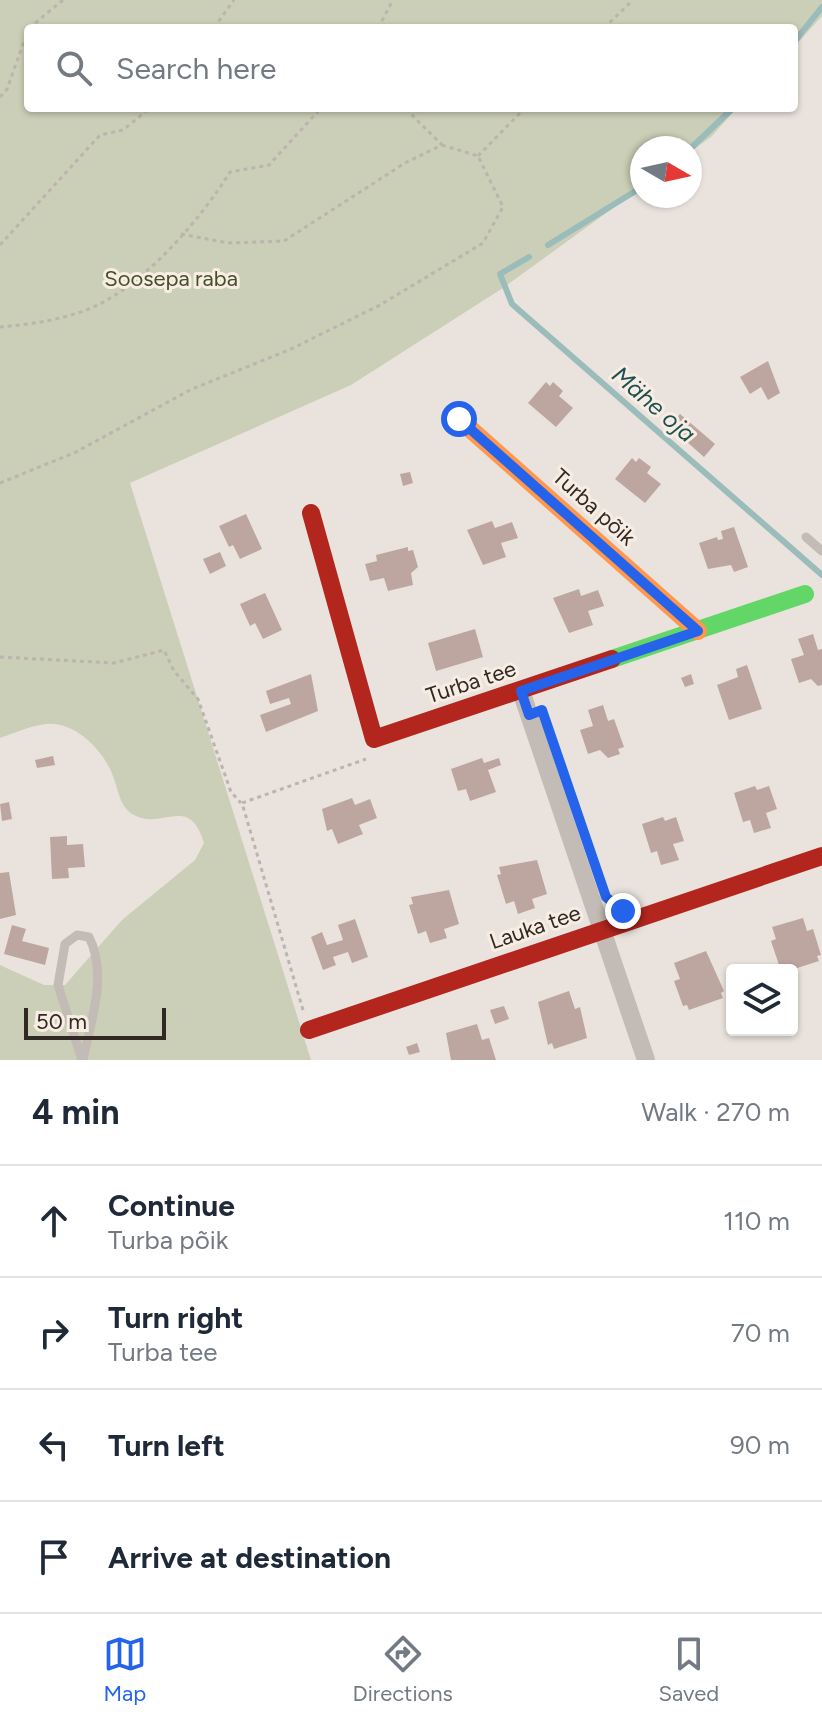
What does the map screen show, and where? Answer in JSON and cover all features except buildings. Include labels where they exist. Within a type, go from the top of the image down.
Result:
[{"type":"street","name":"Turba põik","points":[[459,419],[698,631]]},
{"type":"street","name":"Turba tee","points":[[311,513],[374,739],[805,594]]},
{"type":"street","points":[[521,691],[646,1060]]},
{"type":"street","name":"Lauka tee","points":[[309,1030],[822,856]]},
{"type":"lane","points":[[806,537],[822,551]]},
{"type":"lane","points":[[77,935],[89,937],[96,951],[98,976],[82,1060],[58,985],[65,944],[77,935]]},
{"type":"path","points":[[34,24],[63,0]]},
{"type":"path","points":[[217,24],[234,0]]},
{"type":"path","points":[[380,24],[393,0]]},
{"type":"path","points":[[608,24],[633,0]]},
{"type":"path","points":[[0,97],[7,89],[24,40]]},
{"type":"path","points":[[0,245],[100,135],[123,130],[145,112]]},
{"type":"path","points":[[0,327],[36,323],[106,301],[204,213],[230,172],[269,165],[317,112]]},
{"type":"path","points":[[0,483],[74,453],[190,390],[338,328],[483,243],[503,207],[478,156],[442,145],[409,112]]},
{"type":"path","points":[[478,156],[521,112]]},
{"type":"path","points":[[181,234],[228,243],[284,241],[405,163],[442,145]]},
{"type":"path","points":[[0,657],[114,663],[164,650],[174,671],[198,699],[231,792],[242,803],[309,1030]]},
{"type":"path","points":[[242,803],[375,756]]},
{"type":"green space","name":"Soosepa raba","points":[[0,0],[822,0],[822,16],[798,43],[798,24],[24,24],[24,112],[733,112],[702,143],[702,136],[630,136],[630,196],[503,288],[351,385],[130,483],[311,1060],[0,1060],[0,965],[44,985],[65,985],[122,920],[195,860],[204,843],[198,828],[183,816],[144,819],[129,812],[104,759],[79,733],[58,724],[29,728],[0,738]]},
{"type":"waterway","name":"Mähe oja","points":[[798,37],[822,7]]},
{"type":"waterway","name":"Mähe oja","points":[[702,138],[729,112]]},
{"type":"waterway","name":"Mähe oja","points":[[548,245],[630,194]]},
{"type":"waterway","name":"Mähe oja","points":[[529,257],[500,274],[512,304],[822,575]]},
{"type":"traffic: fast","points":[[612,659],[805,594]]},
{"type":"traffic: slow","points":[[459,419],[698,631]]},
{"type":"traffic: jam","points":[[311,513],[374,739],[612,659]]},
{"type":"traffic: jam","points":[[309,1030],[822,856]]},
{"type":"route","points":[[459,419],[698,631],[521,691],[529,715],[542,710],[606,897],[623,911]]}]
